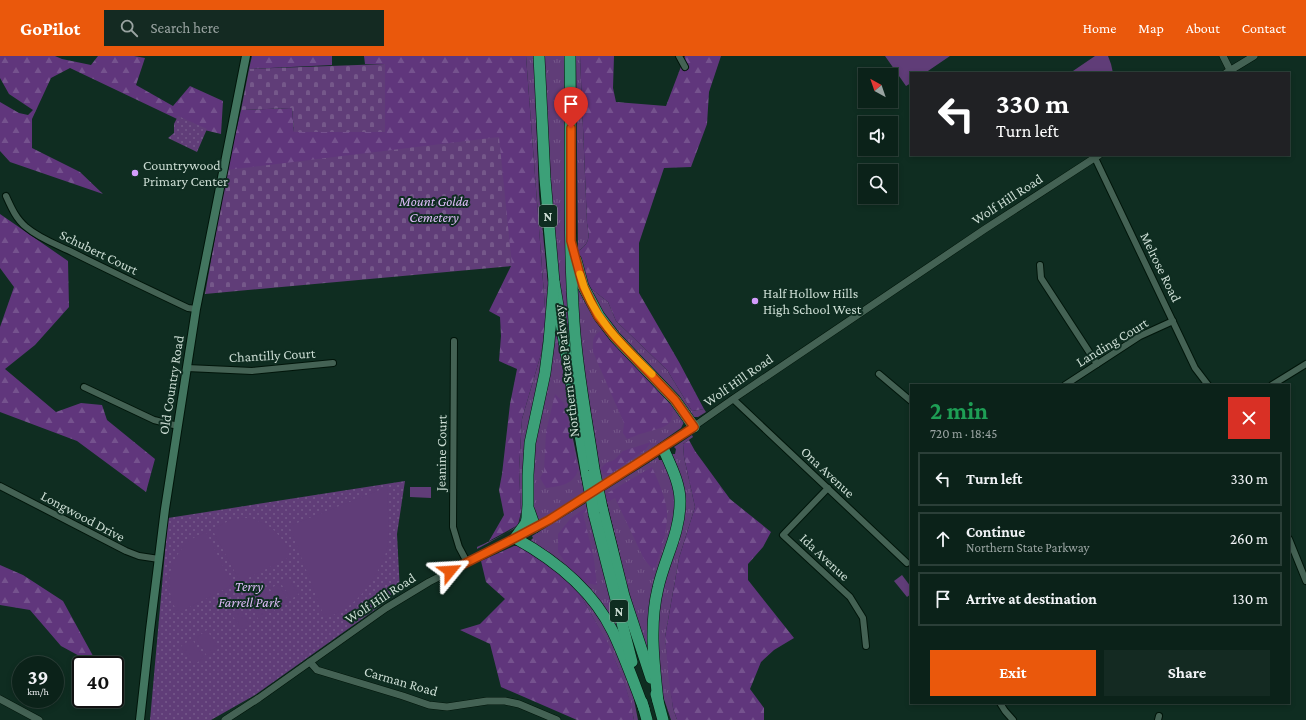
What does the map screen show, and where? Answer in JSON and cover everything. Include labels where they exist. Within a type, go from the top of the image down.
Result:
[{"type":"highway","name":"Northern State Parkway","points":[[539,56],[545,179],[554,282],[598,511],[647,720]]},
{"type":"highway","name":"Northern State Parkway","points":[[570,56],[571,241],[574,324],[590,472]]},
{"type":"highway","points":[[571,241],[583,286],[598,316],[615,337],[675,400],[694,427]]},
{"type":"highway","points":[[554,282],[545,373],[530,443],[526,523],[515,538],[557,566],[590,597],[612,631],[644,709]]},
{"type":"highway","points":[[658,701],[654,669],[653,628],[658,589],[676,530],[680,502],[675,476],[663,448]]},
{"type":"highway","points":[[528,505],[535,527]]},
{"type":"highway","name":"Northern State Parkway","points":[[598,511],[663,720]]},
{"type":"main road","name":"Old Country Road","points":[[140,720],[158,559],[196,309],[246,56]]},
{"type":"street","points":[[679,56],[685,67]]},
{"type":"street","points":[[1223,56],[1228,72],[1254,56]]},
{"type":"street","name":"Melrose Road","points":[[1097,156],[1195,368],[1207,384]]},
{"type":"street","name":"Wolf Hill Road","points":[[225,720],[259,698],[386,608],[429,582],[535,527],[663,448],[985,228],[1097,156]]},
{"type":"street","name":"Schubert Court","points":[[6,196],[19,220],[26,227],[40,236],[140,286],[188,308],[196,309]]},
{"type":"street","points":[[1040,265],[1041,278],[1096,364]]},
{"type":"street","name":"Landing Court","points":[[1066,384],[1140,336],[1173,321]]},
{"type":"street","name":"Jeanine Court","points":[[454,341],[453,527],[459,547],[467,562]]},
{"type":"street","name":"Chantilly Court","points":[[187,368],[252,371],[333,363]]},
{"type":"street","points":[[1274,384],[1306,364]]},
{"type":"street","points":[[879,374],[910,400]]},
{"type":"street","points":[[84,387],[154,420],[178,426]]},
{"type":"street","name":"Ona Avenue","points":[[733,399],[907,563]]},
{"type":"street","name":"Longwood Drive","points":[[0,486],[126,551],[139,556],[158,559]]},
{"type":"street","name":"Ida Avenue","points":[[828,488],[783,535],[850,597],[863,618],[866,646]]},
{"type":"street","points":[[1290,541],[1306,581]]},
{"type":"street","name":"Carman Road","points":[[310,662],[316,670],[429,705],[447,707],[487,701],[505,701],[519,704],[557,720]]},
{"type":"street","points":[[0,699],[39,720]]},
{"type":"street","points":[[1001,704],[1013,720]]},
{"type":"green space","points":[[0,56],[55,56],[62,59],[91,65],[98,56],[134,56],[145,58],[136,85],[173,106],[190,86],[223,101],[221,134],[196,128],[70,68],[51,78],[32,119],[32,148],[80,172],[103,194],[10,162],[0,151],[0,102],[19,113],[28,115],[33,110],[9,94],[0,78]]},
{"type":"green space","points":[[252,56],[332,56],[332,65],[249,69]]},
{"type":"green space","points":[[364,56],[526,56],[546,321],[541,354],[522,419],[519,470],[521,512],[518,525],[489,541],[504,515],[499,490],[510,404],[517,369],[499,361],[501,336],[500,317],[489,311],[511,266],[227,170],[241,110],[292,108],[294,132],[385,64],[365,64]]},
{"type":"green space","points":[[526,56],[534,56],[539,194],[549,294],[526,513],[521,525],[499,537],[515,527],[520,520],[519,470],[522,419],[541,354],[546,321]]},
{"type":"green space","points":[[542,56],[564,56],[568,319],[577,391],[563,321],[554,234]]},
{"type":"green space","points":[[576,56],[580,56],[588,235],[587,242],[578,251]]},
{"type":"green space","points":[[580,56],[614,56],[613,88],[616,102],[666,106],[685,56],[721,56],[709,92],[707,124],[691,167],[664,168],[639,243],[639,293],[704,409],[692,411],[667,370],[616,321],[608,302],[589,287],[581,268],[578,251],[587,242],[588,235]]},
{"type":"green space","points":[[885,56],[950,56],[926,72],[910,72],[910,84],[906,86],[898,75],[898,68],[893,68]]},
{"type":"green space","points":[[1095,56],[1108,56],[1113,72],[1071,72]]},
{"type":"green space","points":[[385,64],[385,132],[294,132],[292,108],[241,110],[249,69]]},
{"type":"green space","points":[[178,116],[207,129],[197,152],[168,138],[174,133],[174,124]]},
{"type":"green space","name":"Mount Golda Cemetery","points":[[499,137],[512,266],[205,294],[227,170]]},
{"type":"green space","points":[[0,214],[68,261],[69,307],[35,345],[5,369],[56,412],[81,403],[102,405],[107,420],[155,459],[146,492],[77,441],[0,412],[0,327],[14,287],[0,268]]},
{"type":"green space","points":[[577,274],[584,295],[686,422],[684,422],[681,428],[602,483],[578,330]]},
{"type":"green space","points":[[589,287],[608,302],[616,321],[667,370],[692,411],[704,409],[706,412],[698,417],[693,417],[603,319]]},
{"type":"green space","points":[[555,323],[574,431],[572,434],[585,496],[539,521],[534,517],[531,450]]},
{"type":"green space","points":[[604,329],[673,401],[671,421],[668,424],[658,429],[627,439],[623,433],[624,423],[593,352],[595,335]]},
{"type":"green space","points":[[555,394],[564,403],[578,470],[570,482],[546,488],[540,478],[544,471],[546,432]]},
{"type":"green space","points":[[692,435],[693,437],[683,444],[684,457],[695,507],[679,558],[665,637],[673,708],[677,720],[671,720],[660,687],[656,643],[660,594],[683,521],[678,468],[672,454],[675,454],[676,449],[674,447]]},
{"type":"green space","points":[[689,440],[695,451],[730,499],[771,532],[763,547],[748,564],[748,580],[794,638],[774,650],[761,662],[750,689],[764,708],[764,720],[677,720],[673,708],[665,637],[679,558],[695,507],[684,457],[683,444]]},
{"type":"green space","points":[[651,442],[646,449],[607,476],[603,474],[601,468],[606,463],[614,460],[623,451]]},
{"type":"green space","points":[[658,457],[659,460],[663,460],[670,471],[677,511],[649,660],[618,558],[620,556],[604,491]]},
{"type":"green space","points":[[652,467],[660,485],[667,513],[666,530],[654,571],[644,559],[615,498],[606,503],[604,495]]},
{"type":"green space","name":"Terry Farrell Park","points":[[405,481],[397,534],[400,592],[255,695],[211,720],[150,720],[168,518]]},
{"type":"green space","points":[[387,487],[388,537],[386,552],[381,566],[361,595],[355,601],[344,609],[325,619],[290,528],[292,525]]},
{"type":"green space","points":[[410,487],[431,487],[431,498],[410,497]]},
{"type":"green space","points":[[586,503],[619,633],[604,611],[529,540],[533,538],[532,536]]},
{"type":"green space","points":[[587,507],[588,512],[583,513],[594,559],[597,585],[585,583],[574,575],[558,552],[558,534],[571,518]]},
{"type":"green space","points":[[248,518],[263,523],[273,529],[290,550],[288,558],[242,581],[238,578],[212,529],[233,519]]},
{"type":"green space","points":[[206,532],[231,582],[229,587],[178,613],[172,600],[169,588],[169,580],[173,564],[176,557],[186,544]]},
{"type":"green space","points":[[499,537],[477,549],[477,547]]},
{"type":"green space","points":[[514,546],[521,546],[574,584],[608,643],[624,681],[634,720],[577,720],[501,687],[490,644],[460,630],[480,624],[505,599],[486,582],[481,561]]},
{"type":"green space","points":[[0,565],[23,575],[63,601],[93,656],[79,656],[61,646],[30,610],[0,605]]},
{"type":"green space","points":[[902,575],[910,586],[910,595],[907,597],[894,581]]},
{"type":"green space","points":[[288,577],[299,594],[291,599],[280,582]]},
{"type":"green space","points":[[278,584],[289,601],[281,606],[270,589]]},
{"type":"green space","points":[[574,584],[610,632],[632,689],[638,720],[634,720],[624,684],[610,650]]},
{"type":"green space","points":[[267,591],[278,608],[270,613],[259,596]]},
{"type":"green space","points":[[256,597],[267,615],[259,620],[248,602]]},
{"type":"green space","points":[[239,608],[250,625],[242,630],[231,613]]},
{"type":"green space","points":[[207,630],[218,649],[207,656],[196,638]]},
{"type":"green space","points":[[192,639],[204,658],[193,665],[181,646]]},
{"type":"slow traffic","points":[[580,274],[583,286],[598,316],[615,337],[652,374]]},
{"type":"place","name":"Countrywood Primary Center","points":[[135,173]]},
{"type":"place","name":"Half Hollow Hills High School West","points":[[755,301]]},
{"type":"route","points":[[450,571],[549,520],[694,427],[675,400],[654,376],[615,337],[598,316],[583,286],[571,241],[571,128]]}]
